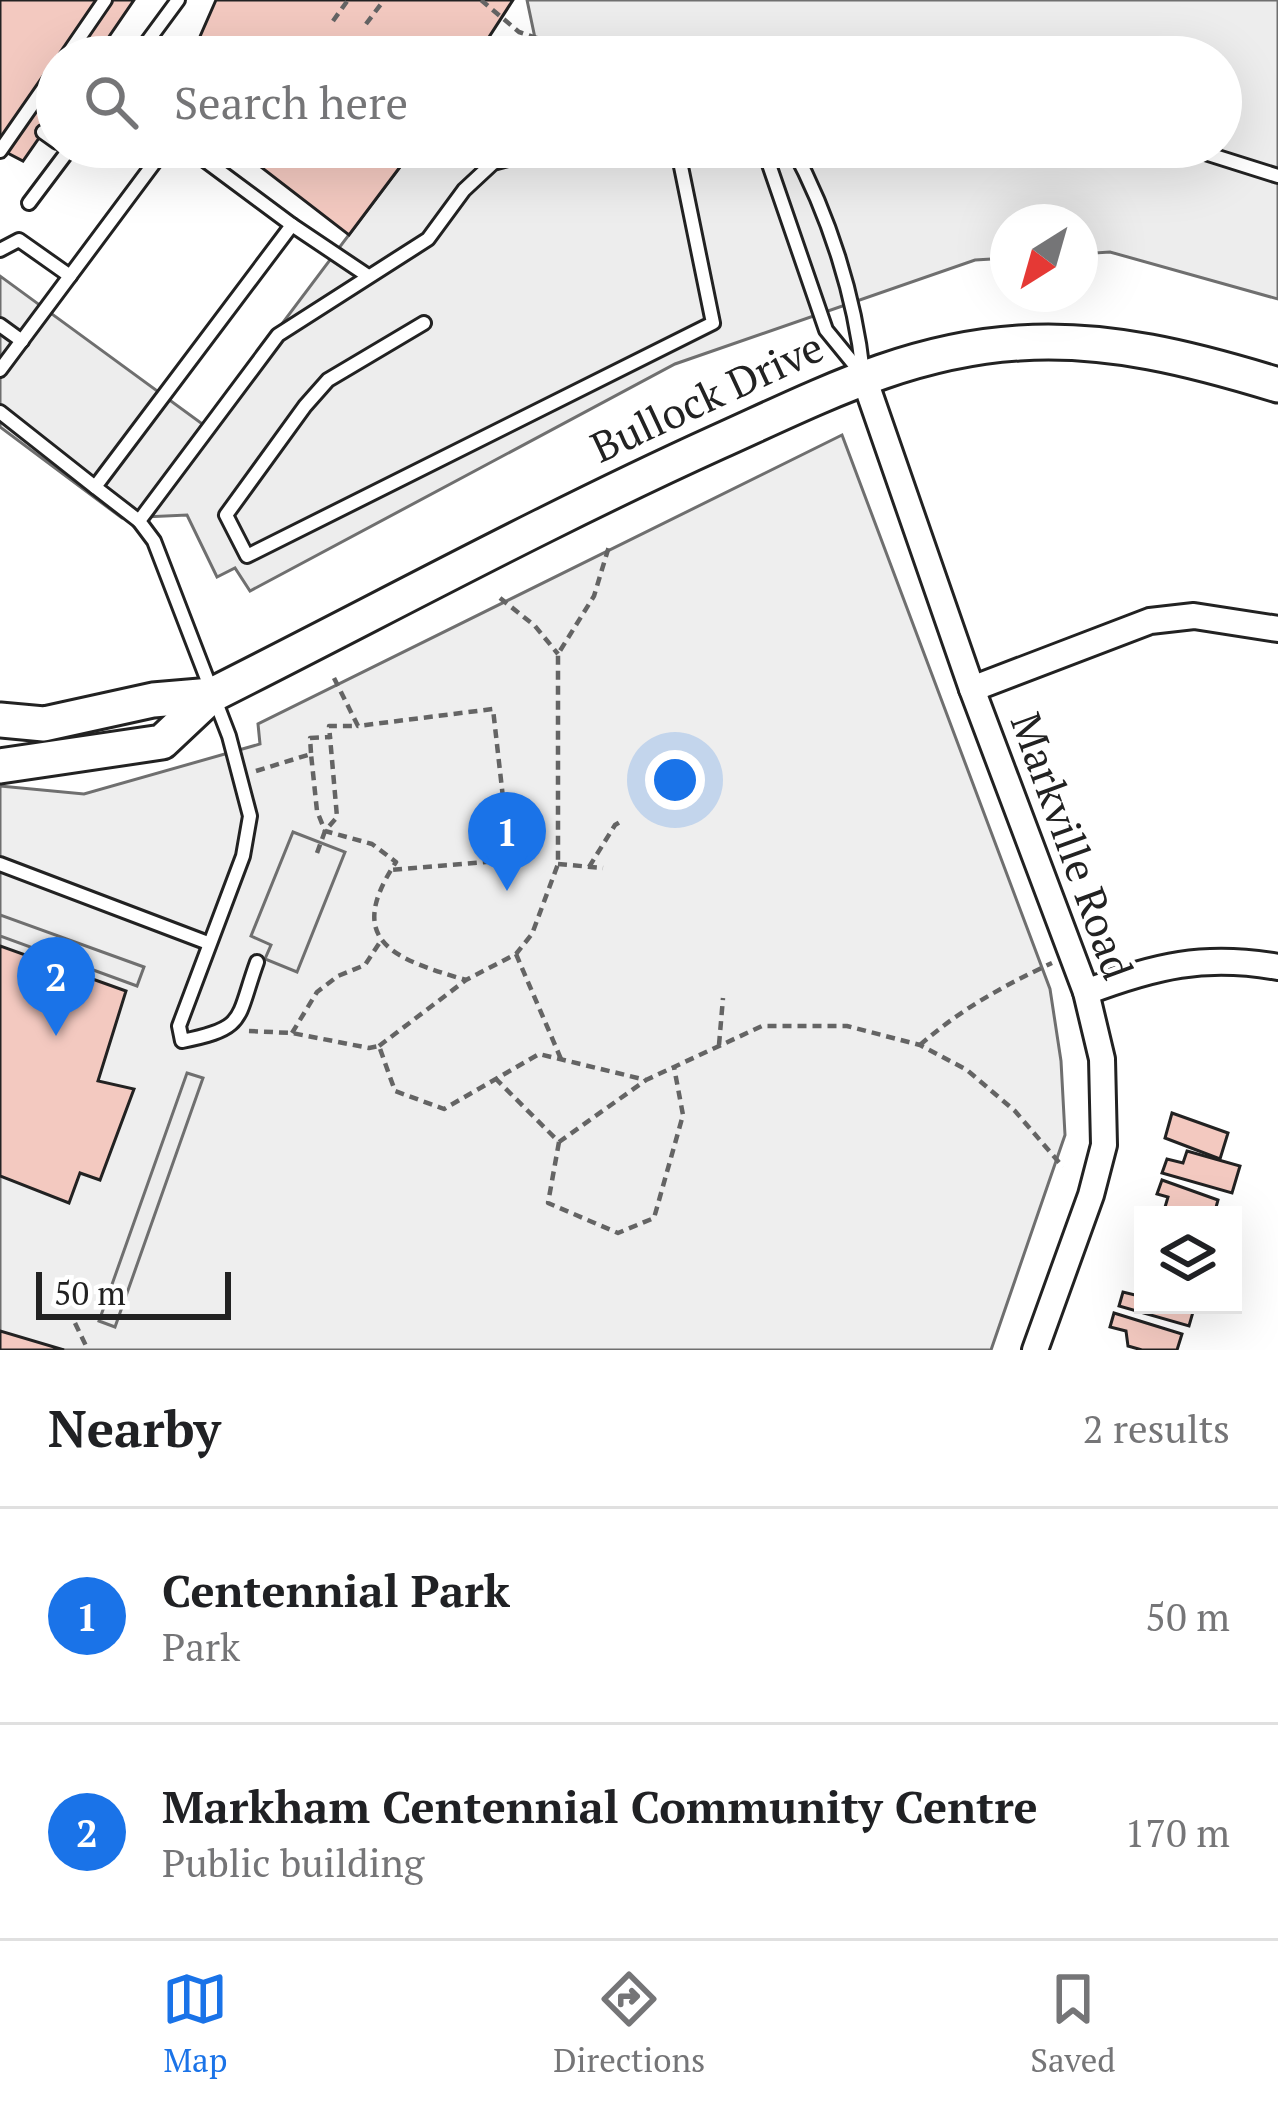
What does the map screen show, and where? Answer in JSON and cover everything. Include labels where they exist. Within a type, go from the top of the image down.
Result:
[{"type":"street","name":"Bullock Drive","points":[[0,766],[162,742],[212,695],[590,500],[863,375],[951,351],[1078,341],[1137,348],[1278,385]]},
{"type":"street","name":"Markville Road","points":[[863,375],[972,689],[1086,992],[1102,1059],[1104,1145],[1091,1195],[1035,1350]]},
{"type":"street","points":[[972,689],[1150,621],[1194,616],[1278,629]]},
{"type":"street","name":"Bullock Drive","points":[[0,721],[44,724],[153,700],[212,695]]},
{"type":"street","points":[[1086,992],[1150,968],[1199,962],[1278,967]]},
{"type":"lane","points":[[80,36],[105,0]]},
{"type":"lane","points":[[151,36],[178,0]]},
{"type":"lane","points":[[0,151],[36,100]]},
{"type":"lane","points":[[1242,165],[1278,176]]},
{"type":"lane","points":[[29,202],[51,168]]},
{"type":"lane","points":[[0,370],[150,168]]},
{"type":"lane","points":[[215,168],[368,276]]},
{"type":"lane","points":[[139,521],[278,335],[428,239],[464,190],[488,168]]},
{"type":"lane","points":[[424,323],[328,380],[304,406],[226,515],[247,556],[713,323],[681,168]]},
{"type":"lane","points":[[770,168],[826,330],[863,375]]},
{"type":"lane","points":[[803,168],[857,317],[863,375]]},
{"type":"lane","points":[[95,487],[292,226]]},
{"type":"lane","points":[[0,250],[19,240],[70,276]]},
{"type":"lane","points":[[0,325],[22,341]]},
{"type":"lane","points":[[0,412],[139,521],[154,541],[242,776],[250,816],[243,856],[179,1026],[182,1041],[222,1033],[235,1023],[257,962]]},
{"type":"lane","points":[[0,865],[208,943]]},
{"type":"path","points":[[333,21],[349,0]]},
{"type":"path","points":[[366,24],[385,0]]},
{"type":"path","points":[[482,0],[518,32],[530,36]]},
{"type":"path","points":[[249,1031],[379,1046],[466,980],[516,954],[532,934],[558,864],[558,655],[595,596],[610,543]]},
{"type":"path","points":[[500,598],[535,626],[558,655]]},
{"type":"path","points":[[334,679],[358,726]]},
{"type":"path","points":[[317,853],[325,831],[337,817],[329,727],[493,709],[511,860],[391,870]]},
{"type":"path","points":[[325,831],[317,811],[310,738],[329,737]]},
{"type":"path","points":[[242,776],[311,754],[312,758]]},
{"type":"path","points":[[589,867],[623,820]]},
{"type":"path","points":[[325,831],[372,844],[396,862],[376,893],[372,916],[382,940],[409,963],[466,980]]},
{"type":"path","points":[[558,864],[603,868]]},
{"type":"path","points":[[292,1034],[317,992],[338,976],[365,965],[382,940]]},
{"type":"path","points":[[920,1045],[954,1015],[1072,953]]},
{"type":"path","points":[[516,954],[561,1059]]},
{"type":"path","points":[[718,1046],[723,998]]},
{"type":"path","points":[[674,1066],[683,1115],[654,1218],[618,1233],[548,1203],[559,1142],[646,1080],[674,1066],[762,1026],[847,1026],[920,1045],[967,1070],[1015,1111],[1063,1167]]},
{"type":"path","points":[[379,1046],[395,1091],[444,1109],[539,1054],[646,1080]]},
{"type":"path","points":[[495,1078],[559,1142]]},
{"type":"path","points":[[75,1323],[88,1350]]},
{"type":"shaded area","points":[[527,0],[1278,0],[1278,299],[1110,252],[1098,253],[1098,204],[990,204],[990,259],[975,260],[675,364],[250,591],[235,568],[217,577],[187,515],[122,518],[0,427],[0,276],[205,426],[399,168],[1242,168],[1242,36],[535,36]]},
{"type":"shaded area","points":[[842,435],[1050,989],[1065,1135],[991,1350],[0,1350],[0,786],[84,794],[260,744],[258,724]]},
{"type":"shaded area","points":[[293,832],[345,852],[297,972],[265,959],[271,945],[251,936]]},
{"type":"shaded area","points":[[0,915],[144,967],[137,986],[0,936]]},
{"type":"shaded area","points":[[187,1073],[203,1078],[115,1327],[99,1321]]},
{"type":"building","points":[[0,0],[134,0],[109,36],[36,36],[36,142],[23,161],[0,149]]},
{"type":"building","points":[[216,0],[513,0],[490,36],[200,36]]},
{"type":"building","points":[[262,168],[399,168],[349,235]]},
{"type":"building","points":[[0,946],[126,991],[98,1081],[134,1089],[100,1180],[80,1173],[69,1203],[0,1176]]},
{"type":"building","points":[[1172,1113],[1228,1133],[1220,1159],[1165,1138]]},
{"type":"building","points":[[1187,1151],[1240,1166],[1232,1193],[1162,1173],[1167,1159],[1183,1163]]},
{"type":"building","points":[[1162,1180],[1218,1200],[1216,1206],[1165,1206],[1168,1197],[1157,1194]]},
{"type":"building","points":[[1123,1292],[1134,1295],[1134,1310],[1119,1306]]},
{"type":"building","points":[[1114,1313],[1182,1334],[1177,1350],[1128,1346],[1126,1331],[1110,1327]]},
{"type":"building","points":[[1147,1314],[1192,1314],[1189,1326]]},
{"type":"building","points":[[0,1331],[64,1350],[0,1350]]},
{"type":"place","name":"Centennial Park","points":[[507,891]]},
{"type":"place","name":"Markham Centennial Community Centre","points":[[56,1036]]}]
